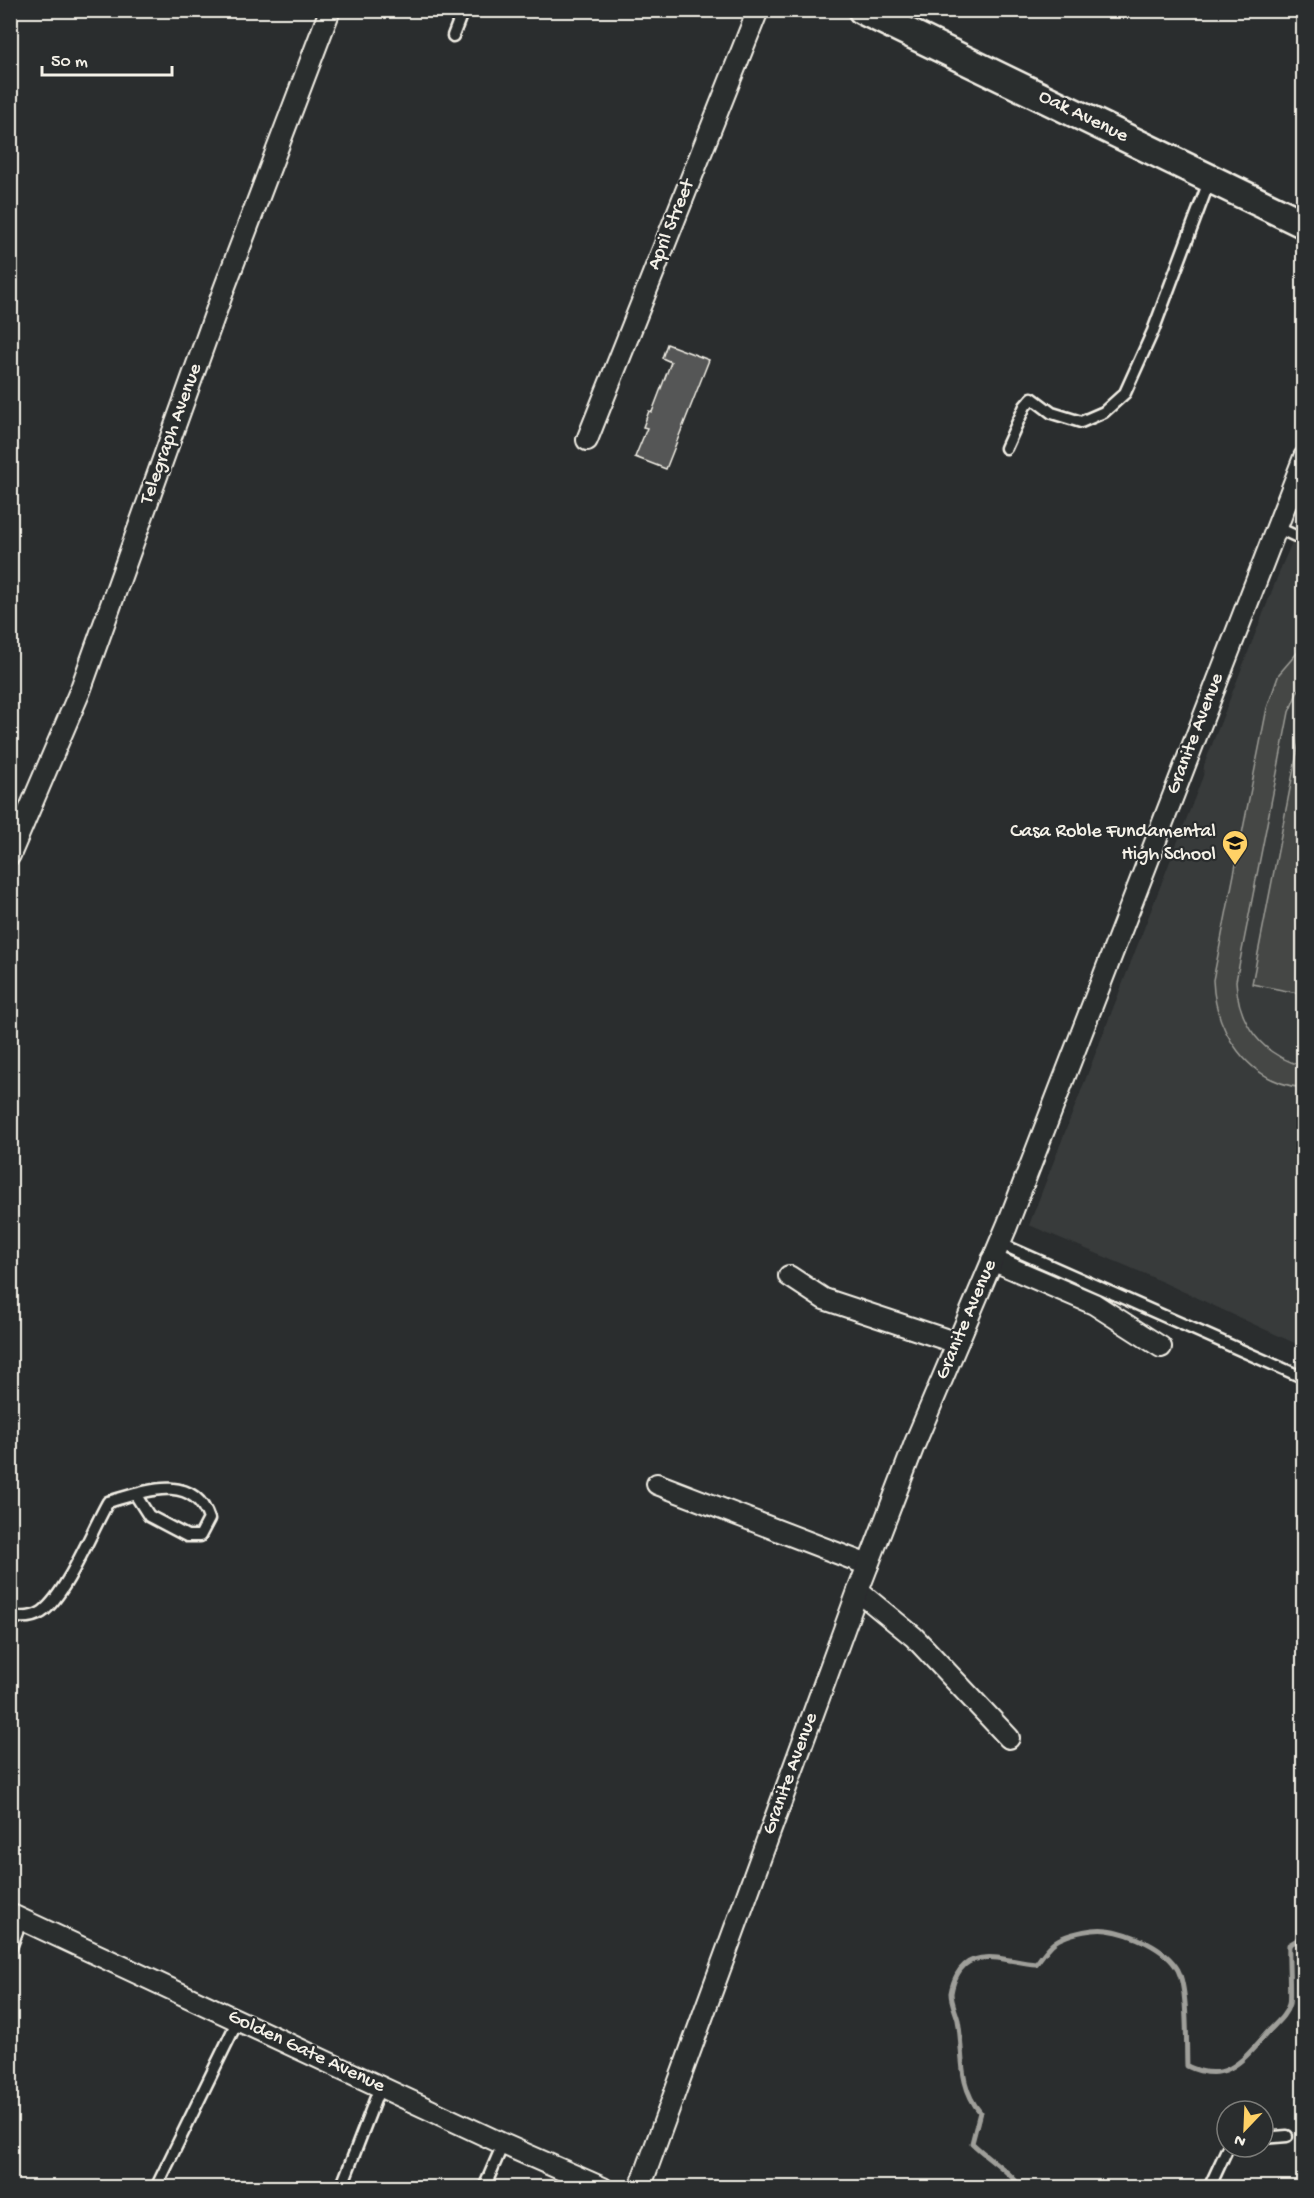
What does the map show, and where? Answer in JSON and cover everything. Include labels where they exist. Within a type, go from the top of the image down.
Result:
[{"type":"main road","name":"Oak Avenue","points":[[865,11],[1304,224]]},
{"type":"street","name":"Telegraph Avenue","points":[[10,855],[80,691],[224,289],[330,10]]},
{"type":"street","name":"April Street","points":[[586,440],[758,10]]},
{"type":"street","name":"Granite Avenue","points":[[640,2187],[868,1564],[996,1252],[1304,457]]},
{"type":"street","points":[[996,1252],[1094,1304],[1161,1347]]},
{"type":"street","points":[[789,1276],[824,1299],[957,1343]]},
{"type":"street","points":[[657,1484],[868,1564]]},
{"type":"street","points":[[858,1591],[914,1637],[1009,1738]]},
{"type":"street","name":"Golden Gate Avenue","points":[[16,1917],[503,2144],[603,2187]]},
{"type":"lane","points":[[453,36],[463,10]]},
{"type":"lane","points":[[1006,448],[1024,406],[1032,398],[1052,413],[1081,422],[1104,412],[1125,393],[1153,331],[1210,179]]},
{"type":"lane","points":[[1276,527],[1304,540]]},
{"type":"lane","points":[[996,1252],[1304,1378]]},
{"type":"lane","points":[[10,1616],[22,1618],[40,1614],[56,1599],[108,1502],[135,1494],[165,1487],[178,1489],[204,1507],[208,1519],[200,1536],[187,1536],[149,1516],[135,1494]]},
{"type":"lane","points":[[10,1950],[16,1917]]},
{"type":"lane","points":[[156,2187],[238,2020]]},
{"type":"lane","points":[[341,2187],[380,2087]]},
{"type":"lane","points":[[1275,2137],[1287,2136]]},
{"type":"lane","points":[[484,2187],[503,2144]]},
{"type":"lane","points":[[1209,2187],[1222,2159]]},
{"type":"shaded area","name":"Casa Roble Fundamental High School","points":[[1303,518],[1303,1347],[1143,1273],[1029,1225],[1203,776],[1204,765],[1282,565]]},
{"type":"shaded area","points":[[1303,646],[1303,679],[1289,712],[1236,981],[1238,997],[1247,1024],[1264,1046],[1288,1061],[1303,1066],[1303,1088],[1283,1084],[1266,1076],[1238,1051],[1220,1018],[1213,980],[1267,708],[1279,674]]},
{"type":"shaded area","points":[[1303,722],[1303,994],[1252,984]]},
{"type":"building","points":[[667,344],[709,360],[666,469],[635,457],[647,428],[643,427],[649,411],[652,412],[671,362],[662,358]]},
{"type":"waterway","points":[[1021,2188],[1011,2176],[972,2143],[980,2112],[973,2102],[965,2079],[960,2032],[951,1993],[960,1969],[968,1962],[981,1958],[1036,1964],[1054,1942],[1072,1934],[1090,1930],[1107,1930],[1136,1938],[1156,1948],[1178,1970],[1185,2003],[1187,2066],[1213,2073],[1233,2067],[1280,2020],[1290,2000],[1289,1945],[1304,1936]]},
{"type":"place","name":"Casa Roble Fundamental High School","points":[[1235,866]]}]
